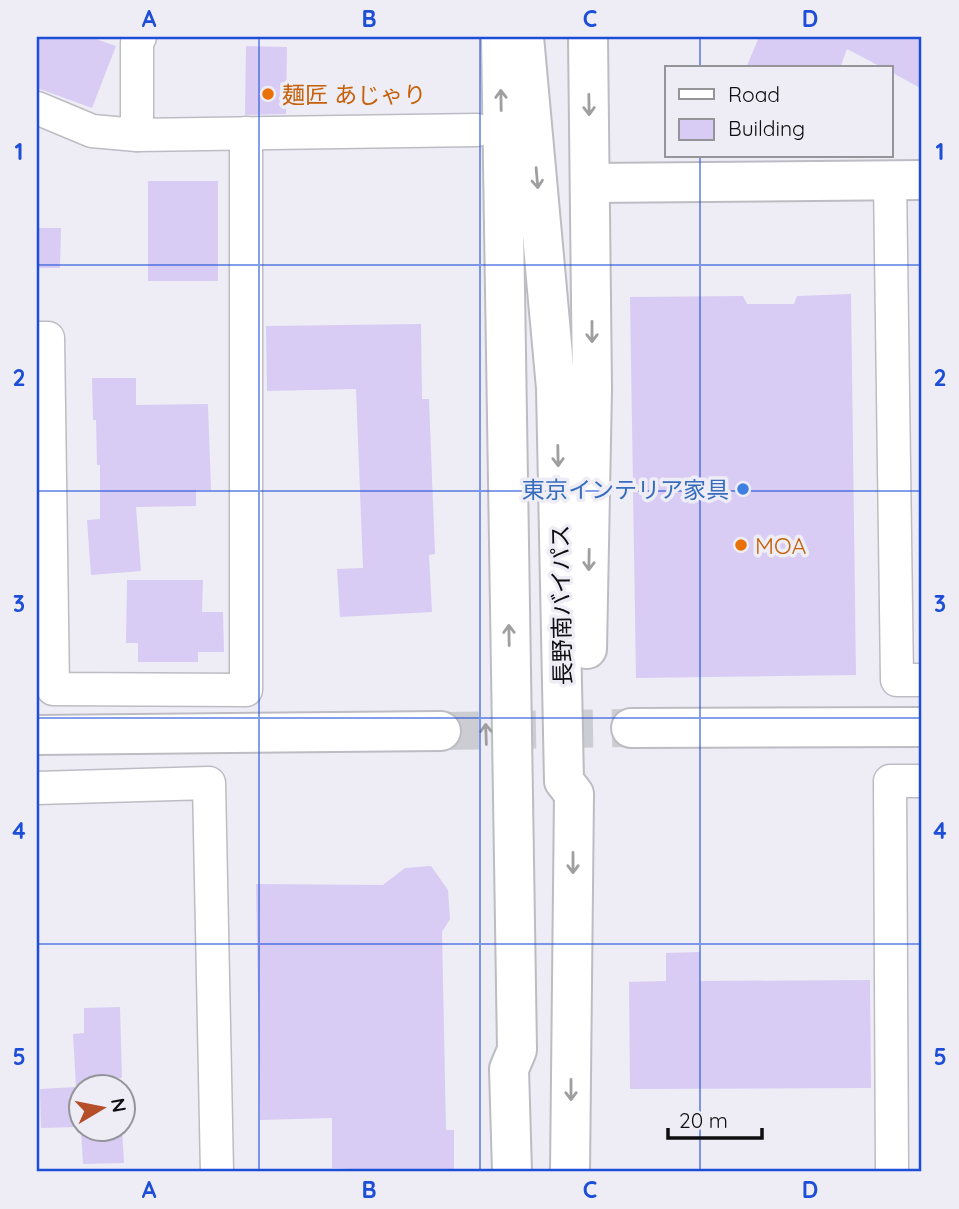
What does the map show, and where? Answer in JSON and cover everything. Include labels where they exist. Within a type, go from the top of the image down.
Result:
[{"type":"main road","points":[[476,37],[485,705],[500,1052],[509,1069]]},
{"type":"main road","points":[[501,37],[517,1050],[509,1069],[512,1172]]},
{"type":"main road","name":"長野南バイパス","points":[[524,37],[556,388],[564,781],[574,794],[570,1172]]},
{"type":"main road","points":[[574,794],[584,780],[592,387],[588,37]]},
{"type":"main road","points":[[591,183],[906,180]]},
{"type":"main road","points":[[631,728],[922,727]]},
{"type":"main road","points":[[37,735],[440,731]]},
{"type":"street","points":[[137,135],[137,42],[140,37]]},
{"type":"street","points":[[37,108],[92,131],[137,135],[477,130]]},
{"type":"street","points":[[37,338],[48,338],[53,689],[246,690],[246,133]]},
{"type":"street","points":[[906,180],[897,680],[922,680]]},
{"type":"street","points":[[892,1172],[890,781],[922,781]]},
{"type":"street","points":[[37,788],[209,783],[217,1172]]},
{"type":"building","points":[[37,37],[90,37],[116,46],[92,108],[37,88]]},
{"type":"building","points":[[759,37],[922,37],[922,89],[892,73],[892,66],[879,66],[847,49],[841,66],[747,66]]},
{"type":"building","points":[[246,46],[287,47],[286,114],[245,115]]},
{"type":"building","points":[[148,181],[218,181],[218,281],[148,281]]},
{"type":"building","points":[[37,228],[61,228],[60,268],[37,268]]},
{"type":"building","name":"東京インテリア家具","points":[[851,294],[856,675],[636,678],[630,297],[743,296],[747,304],[794,304],[797,296]]},
{"type":"building","points":[[421,324],[422,399],[429,399],[435,554],[429,555],[432,612],[340,617],[337,569],[363,568],[356,389],[267,391],[266,326]]},
{"type":"building","points":[[92,378],[136,378],[136,405],[208,404],[211,490],[196,490],[196,506],[136,507],[141,571],[91,575],[87,520],[100,519],[100,465],[97,465]]},
{"type":"building","points":[[127,580],[203,580],[202,612],[223,612],[224,652],[198,652],[198,662],[138,662],[138,643],[126,643]]},
{"type":"building","points":[[431,866],[448,890],[450,919],[442,932],[446,1130],[454,1130],[454,1172],[354,1172],[354,1169],[332,1168],[332,1118],[260,1120],[256,884],[383,885],[405,868]]},
{"type":"building","points":[[700,952],[700,981],[870,980],[871,1088],[630,1089],[629,982],[666,981],[666,953]]},
{"type":"building","points":[[120,1007],[122,1072],[75,1072],[73,1034],[84,1033],[84,1008]]},
{"type":"building","points":[[66,1088],[66,1127],[41,1128],[40,1089]]},
{"type":"building","points":[[82,1142],[123,1142],[124,1163],[83,1164]]},
{"type":"tunnel","points":[[441,731],[631,728]]},
{"type":"place","name":"麺匠 あじゃり","points":[[268,94]]},
{"type":"place","name":"東京インテリア家具","points":[[743,489]]},
{"type":"place","name":"MOA","points":[[741,545]]}]
